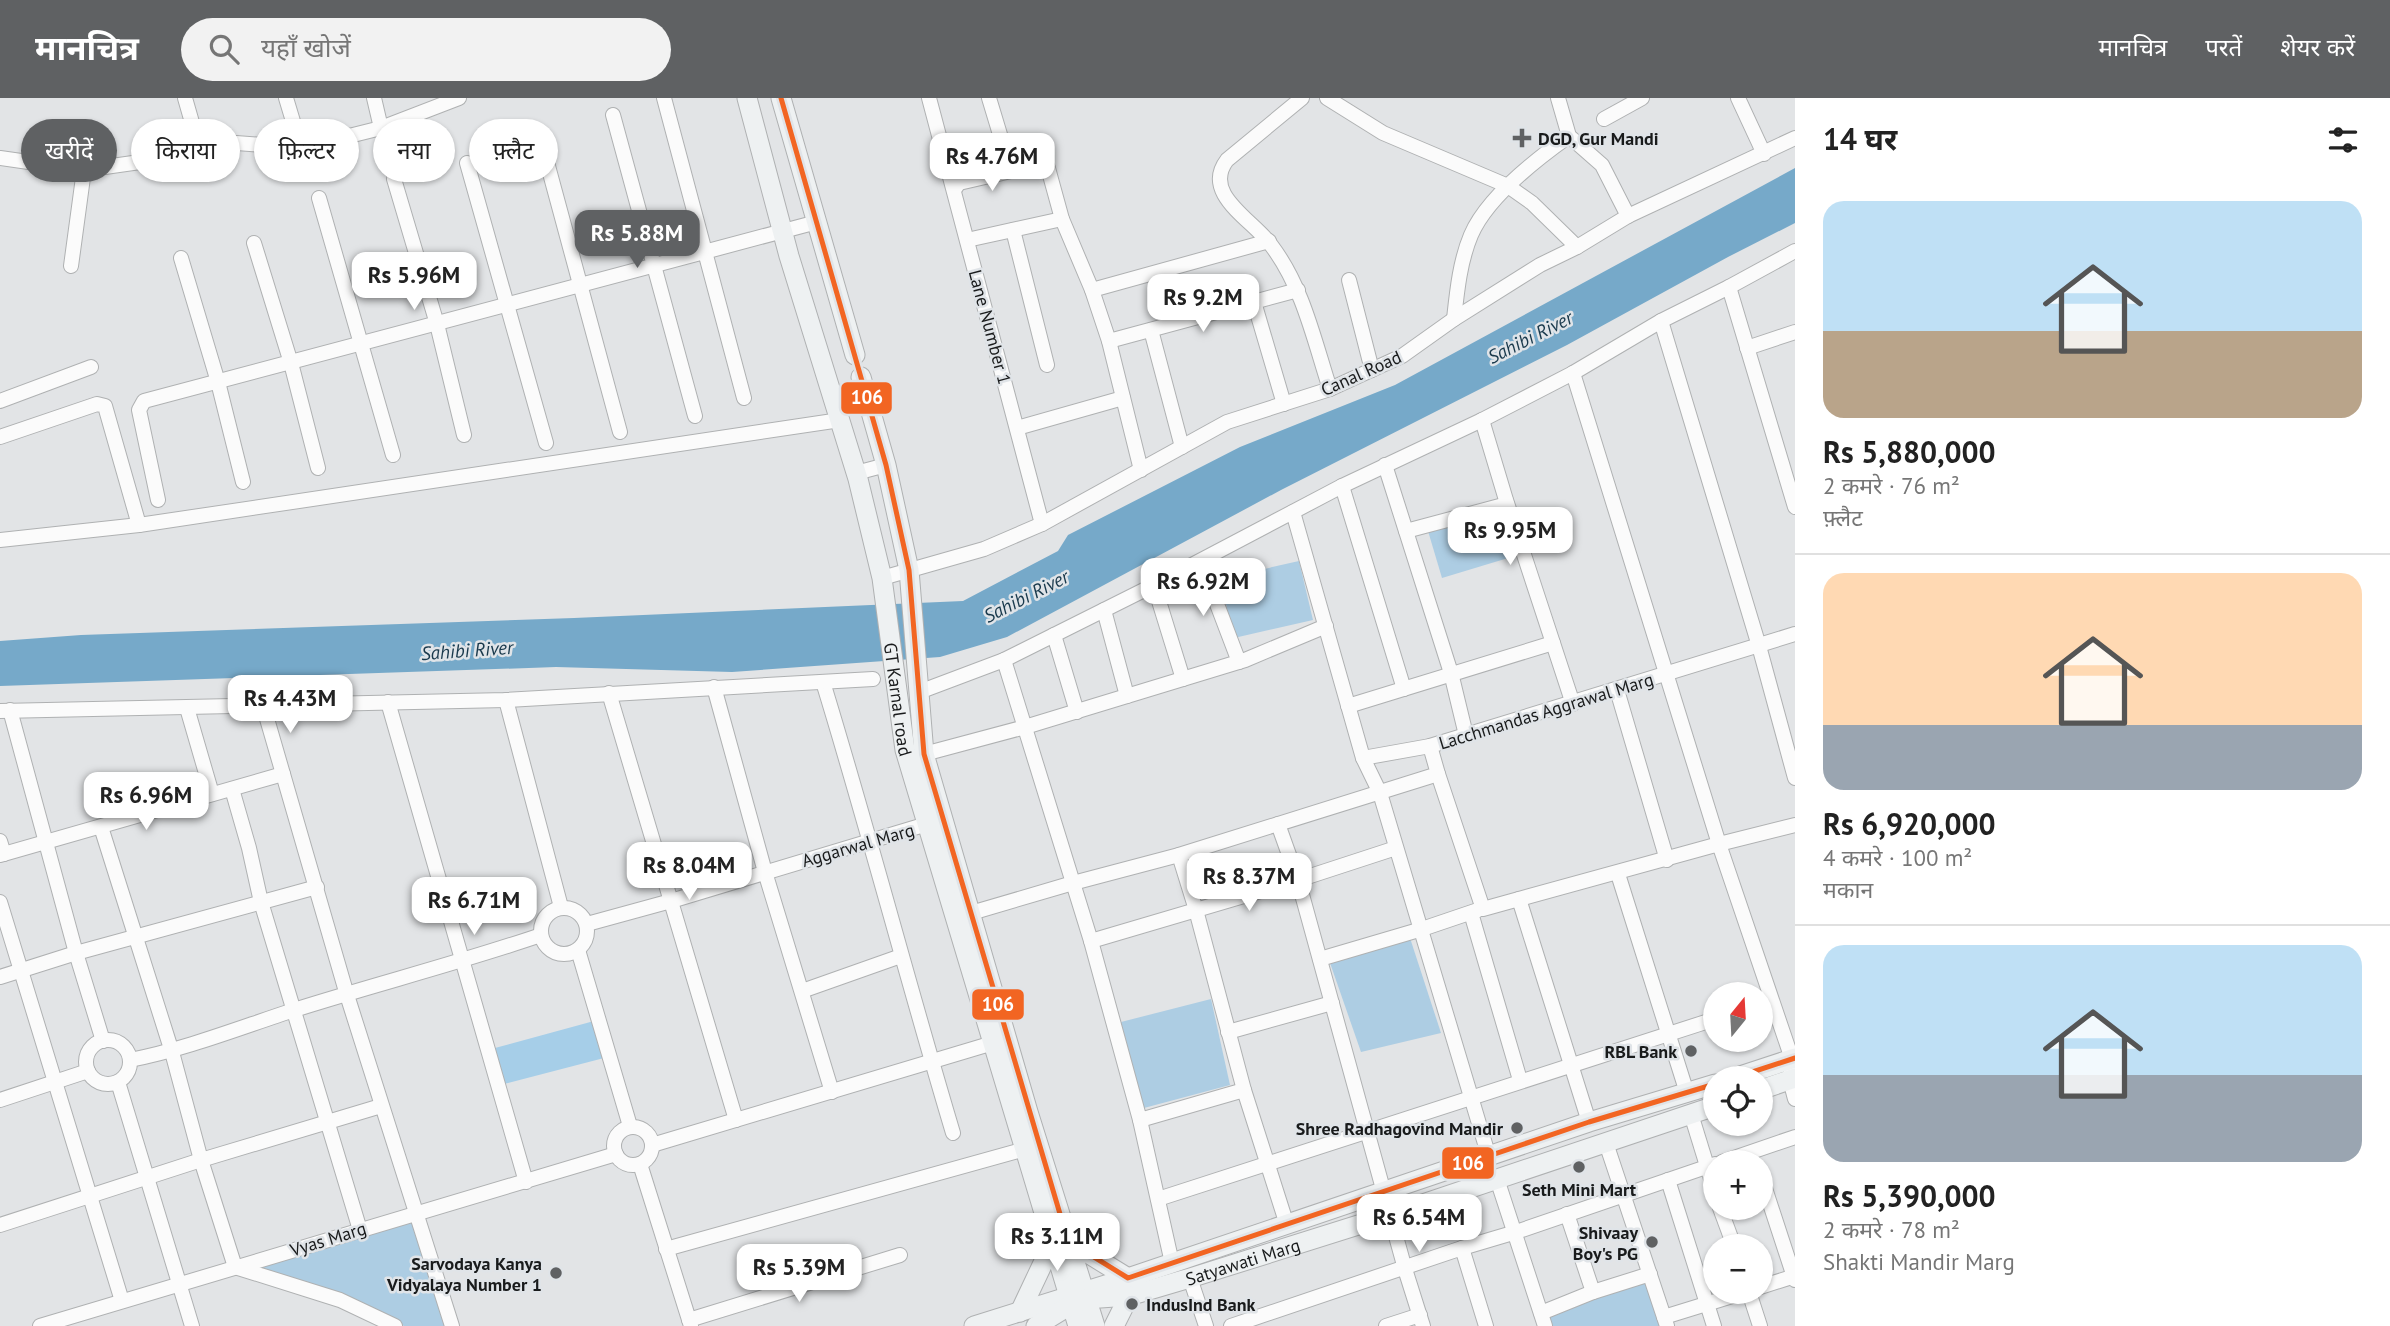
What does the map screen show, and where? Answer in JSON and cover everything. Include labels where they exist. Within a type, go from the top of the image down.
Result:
[{"type":"main road","name":"GT Karnal road","points":[[747,98],[782,232],[856,473],[882,578],[905,750],[1025,1149],[1061,1242]]},
{"type":"main road","points":[[781,98],[855,355]]},
{"type":"main road","name":"GT Karnal road","points":[[861,377],[886,465],[909,570],[924,754],[1078,1298]]},
{"type":"main road","points":[[1773,1076],[1793,1075]]},
{"type":"main road","points":[[1773,1084],[1793,1075]]},
{"type":"main road","name":"Satyawati Marg","points":[[1129,1287],[1172,1263],[1589,1122],[1703,1088]]},
{"type":"main road","name":"Satyawati Marg","points":[[1078,1298],[1190,1278],[1390,1215],[1703,1110]]},
{"type":"main road","points":[[1020,1312],[1061,1242],[1129,1287],[1114,1326]]},
{"type":"main road","points":[[974,1326],[1078,1298]]},
{"type":"main road","points":[[1037,1326],[1078,1298]]},
{"type":"main road","points":[[1078,1298],[1079,1326]]},
{"type":"main road","points":[[1078,1298],[1094,1326]]},
{"type":"street","points":[[185,98],[191,119]]},
{"type":"street","points":[[286,98],[292,119]]},
{"type":"street","points":[[374,98],[379,119]]},
{"type":"street","points":[[404,119],[459,98]]},
{"type":"street","points":[[664,98],[744,398]]},
{"type":"street","name":"Lane Number 1","points":[[929,98],[1042,524]]},
{"type":"street","points":[[989,98],[1011,171]]},
{"type":"street","points":[[1302,98],[1227,160],[1219,170],[1219,182],[1223,194],[1269,241],[1286,265],[1298,290],[1330,389]]},
{"type":"street","points":[[1327,98],[1383,133],[1508,186],[1531,203],[1577,247]]},
{"type":"street","points":[[1558,98],[1569,136],[1602,165],[1628,216]]},
{"type":"street","points":[[1604,119],[1642,98]]},
{"type":"street","points":[[1738,98],[1763,154]]},
{"type":"street","points":[[613,115],[695,416]]},
{"type":"street","points":[[1454,319],[1458,279],[1471,234],[1487,209],[1508,186],[1569,136]]},
{"type":"street","name":"Canal Road","points":[[882,578],[984,549],[1042,524],[1227,422],[1330,389],[1402,356],[1454,319],[1540,265],[1577,247],[1628,216],[1795,138]]},
{"type":"street","points":[[0,158],[21,161]]},
{"type":"street","points":[[954,190],[959,183],[1040,162],[1046,164],[1062,219],[1092,290],[1109,341],[1142,470]]},
{"type":"street","points":[[467,163],[546,443]]},
{"type":"street","points":[[71,266],[82,182]]},
{"type":"street","points":[[395,182],[437,324],[464,435]]},
{"type":"street","points":[[553,182],[620,432]]},
{"type":"street","points":[[318,198],[393,455]]},
{"type":"street","points":[[967,240],[1062,219]]},
{"type":"street","points":[[158,500],[139,410],[144,401],[817,222]]},
{"type":"street","points":[[1013,230],[1047,365]]},
{"type":"street","points":[[1092,290],[1269,241]]},
{"type":"street","points":[[254,243],[291,363],[318,468]]},
{"type":"street","points":[[918,685],[971,675],[1004,660],[1201,562],[1342,486],[1482,420],[1573,373],[1661,321],[1795,251]]},
{"type":"street","points":[[181,258],[218,382],[243,482]]},
{"type":"street","points":[[1349,280],[1371,370]]},
{"type":"street","points":[[1729,287],[1795,507]]},
{"type":"street","points":[[1109,341],[1298,290]]},
{"type":"street","points":[[1254,302],[1284,404]]},
{"type":"street","points":[[1661,321],[1759,646],[1795,778]]},
{"type":"street","points":[[1151,330],[1182,447]]},
{"type":"street","points":[[1747,348],[1795,332]]},
{"type":"street","points":[[0,401],[90,367]]},
{"type":"street","points":[[1573,373],[1668,674],[1760,982]]},
{"type":"street","points":[[1017,428],[1124,398]]},
{"type":"street","points":[[0,437],[97,404],[105,406],[139,525]]},
{"type":"street","points":[[0,540],[139,525],[840,420]]},
{"type":"street","points":[[1482,420],[1573,704]]},
{"type":"street","points":[[856,473],[886,465]]},
{"type":"street","points":[[1385,465],[1451,673],[1466,735]]},
{"type":"street","points":[[1342,486],[1404,689]]},
{"type":"street","points":[[1406,531],[1507,504]]},
{"type":"street","points":[[1293,512],[1363,758],[1380,793],[1489,1157]]},
{"type":"street","points":[[1201,562],[1239,662]]},
{"type":"street","points":[[1154,585],[1182,679]]},
{"type":"street","points":[[1104,610],[1127,696]]},
{"type":"street","points":[[924,754],[1077,712],[1239,662],[1326,626]]},
{"type":"street","name":"Lacchmandas Aggrawal Marg","points":[[971,913],[1179,855],[1438,774],[1430,746],[1795,634]]},
{"type":"street","points":[[1054,635],[1077,712]]},
{"type":"street","points":[[1348,706],[1553,643]]},
{"type":"street","points":[[1004,660],[1091,941],[1140,1120],[1172,1263]]},
{"type":"street","points":[[103,1041],[76,953],[47,842],[5,711],[506,700],[873,679]]},
{"type":"street","points":[[823,682],[953,1133]]},
{"type":"street","points":[[714,687],[765,872],[831,1092]]},
{"type":"street","points":[[1617,690],[1667,859]]},
{"type":"street","points":[[609,693],[736,1120]]},
{"type":"street","points":[[506,700],[561,907]]},
{"type":"street","points":[[388,702],[526,1182]]},
{"type":"street","points":[[263,705],[347,995],[452,1326]]},
{"type":"street","points":[[187,708],[212,794]]},
{"type":"street","points":[[1363,758],[1430,746]]},
{"type":"street","points":[[1,850],[47,842],[283,774]]},
{"type":"street","points":[[1438,774],[1477,911],[1520,1080]]},
{"type":"street","points":[[232,789],[261,902],[360,1230]]},
{"type":"street","name":"Aggarwal Marg","points":[[587,924],[927,824]]},
{"type":"street","points":[[1278,824],[1298,880],[1405,1269],[1422,1320],[1386,1326]]},
{"type":"street","points":[[1320,958],[1518,899],[1795,825]]},
{"type":"street","points":[[101,827],[172,1052],[201,1160],[235,1267],[340,1300],[395,1326]]},
{"type":"street","points":[[1091,941],[1396,848]]},
{"type":"street","points":[[1179,855],[1244,1090],[1287,1225]]},
{"type":"street","points":[[1618,874],[1687,1093]]},
{"type":"street","points":[[0,977],[76,953],[317,887]]},
{"type":"street","points":[[1518,899],[1589,1122]]},
{"type":"street","points":[[0,902],[122,1301]]},
{"type":"street","points":[[561,907],[577,911],[587,924],[587,935],[578,950],[570,954],[551,951],[544,944],[541,935],[541,925],[545,917],[552,910],[561,907]]},
{"type":"street","points":[[130,1060],[172,1052],[295,1010],[463,962],[541,935]]},
{"type":"street","points":[[578,950],[630,1126]]},
{"type":"street","points":[[802,991],[901,956]]},
{"type":"street","points":[[1228,1032],[1332,1003]]},
{"type":"street","points":[[1773,1021],[1793,1075]]},
{"type":"street","points":[[1158,1199],[1703,1023]]},
{"type":"street","points":[[103,1041],[118,1042],[124,1047],[130,1060],[127,1073],[118,1082],[107,1084],[96,1080],[88,1071],[87,1056],[96,1044],[103,1041]]},
{"type":"street","points":[[652,1145],[993,1043]]},
{"type":"street","points":[[0,1100],[88,1071]]},
{"type":"street","points":[[118,1082],[192,1326]]},
{"type":"street","points":[[1140,1120],[1244,1090]]},
{"type":"street","points":[[0,1225],[201,1160],[382,1106]]},
{"type":"street","points":[[1691,1114],[1705,1150]]},
{"type":"street","points":[[630,1126],[643,1130],[651,1139],[649,1156],[640,1164],[629,1164],[616,1154],[614,1148],[617,1136],[630,1126]]},
{"type":"street","points":[[1769,1150],[1795,1137]]},
{"type":"street","points":[[1606,1143],[1666,1321],[1705,1304]]},
{"type":"street","points":[[666,1248],[1025,1149]]},
{"type":"street","name":"Vyas Marg","points":[[40,1326],[616,1154]]},
{"type":"street","points":[[640,1164],[690,1323],[900,1255]]},
{"type":"street","points":[[1231,1326],[1703,1169]]},
{"type":"street","points":[[1497,1179],[1543,1319],[1593,1293],[1650,1274]]},
{"type":"street","points":[[1668,1180],[1703,1290]]},
{"type":"street","points":[[1773,1212],[1795,1277],[1773,1283]]},
{"type":"street","points":[[1567,1214],[1593,1293]]},
{"type":"street","points":[[1462,1248],[1486,1326]]},
{"type":"street","points":[[1190,1278],[1206,1326]]},
{"type":"street","points":[[1707,1304],[1714,1326]]},
{"type":"street","points":[[1752,1304],[1760,1326]]},
{"type":"street","points":[[87,1326],[97,1309]]},
{"type":"shaded area","points":[[1504,508],[1518,555],[1442,578],[1428,531]]},
{"type":"shaded area","points":[[1299,561],[1313,620],[1234,638],[1220,579]]},
{"type":"shaded area","points":[[1410,938],[1441,1033],[1361,1052],[1329,960]]},
{"type":"shaded area","points":[[1211,999],[1230,1085],[1144,1108],[1121,1022]]},
{"type":"shaded area","points":[[594,1021],[604,1058],[504,1084],[495,1048]]},
{"type":"shaded area","points":[[411,1220],[448,1326],[404,1326],[362,1303],[253,1267]]},
{"type":"shaded area","points":[[1648,1278],[1664,1326],[1550,1326],[1545,1313]]},
{"type":"water","name":"Sahibi River","points":[[1795,168],[1795,223],[1567,345],[1281,490],[1007,637],[940,657],[732,672],[556,667],[0,686],[0,641],[81,635],[963,601],[1058,551],[1068,535],[1240,447],[1395,385]]},
{"type":"transit line","name":"106","points":[[781,98],[886,465],[909,570],[924,754],[1068,1241],[1128,1278],[1589,1122],[1703,1088]]},
{"type":"transit line","name":"106","points":[[1771,1066],[1795,1058]]},
{"type":"place","name":"DGD, Gur Mandi","points":[[1522,138]]},
{"type":"place","name":"RBL Bank","points":[[1691,1051]]},
{"type":"place","name":"Shree Radhagovind Mandir","points":[[1517,1128]]},
{"type":"place","name":"Seth Mini Mart","points":[[1579,1167]]},
{"type":"place","name":"Shivaay Boy's PG","points":[[1652,1242]]},
{"type":"place","name":"Sarvodaya Kanya Vidyalaya Number 1","points":[[556,1273]]},
{"type":"place","name":"IndusInd Bank","points":[[1132,1304]]}]
